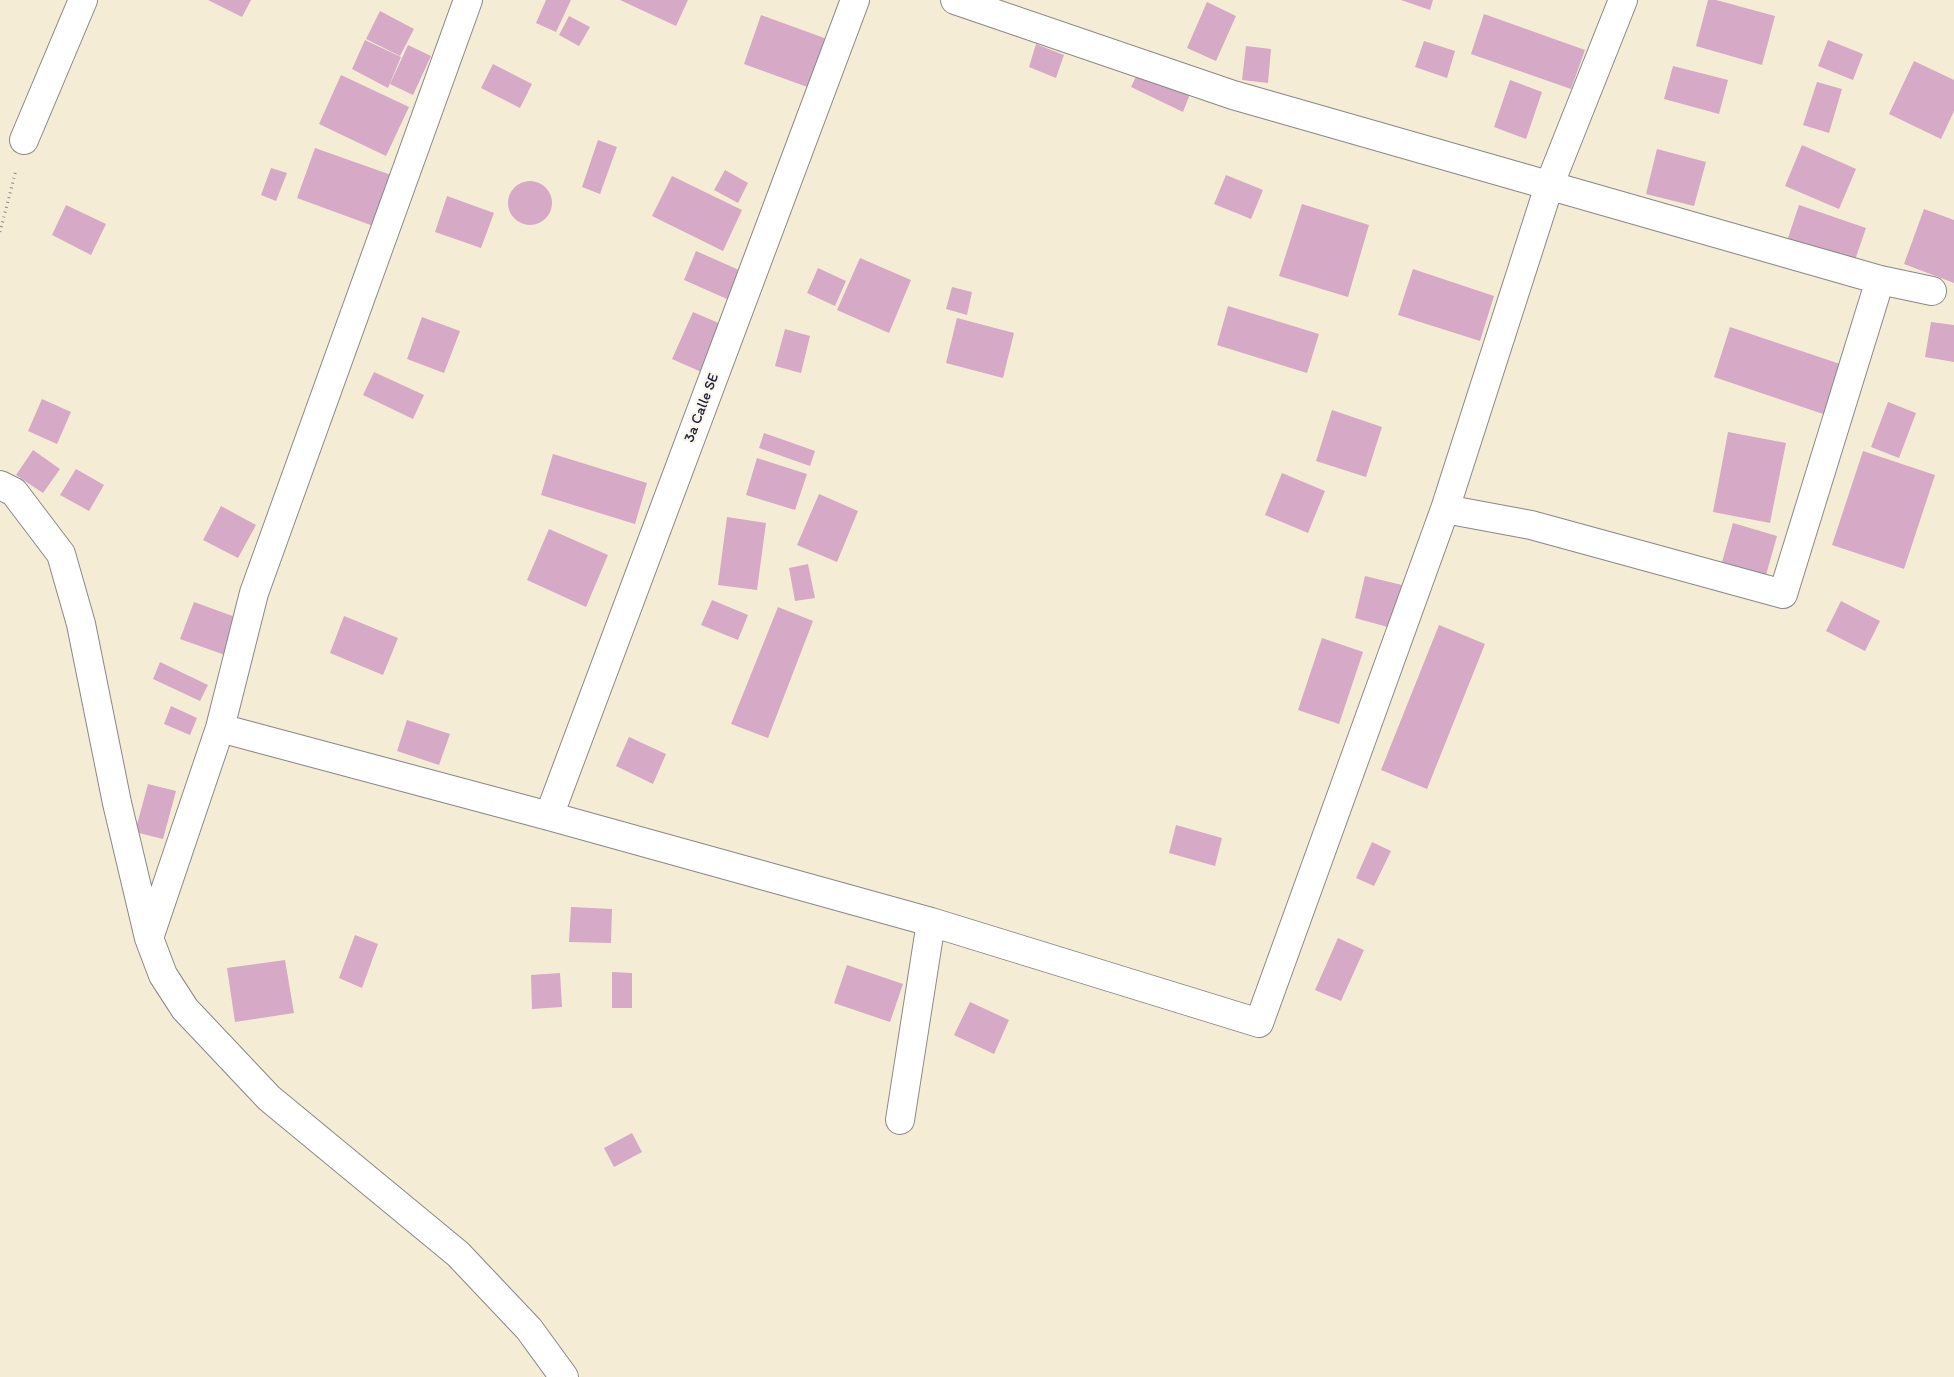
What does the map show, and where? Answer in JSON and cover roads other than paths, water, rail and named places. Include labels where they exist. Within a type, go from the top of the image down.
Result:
[{"type":"street","points":[[24,140],[83,0]]},
{"type":"street","points":[[148,938],[220,728],[254,593],[468,0]]},
{"type":"street","name":"3a Calle SE","points":[[549,816],[855,0]]},
{"type":"street","points":[[955,0],[1233,95],[1880,280],[1932,291]]},
{"type":"street","points":[[220,728],[549,816],[931,922],[1258,1023],[1445,509],[1550,186],[1623,0]]},
{"type":"street","points":[[1445,509],[1530,525],[1783,594],[1880,280]]},
{"type":"street","points":[[0,485],[14,492],[61,554],[81,624],[148,938],[163,975],[185,1009],[269,1098],[458,1254],[529,1329],[564,1377]]},
{"type":"street","points":[[900,1120],[931,922]]}]
